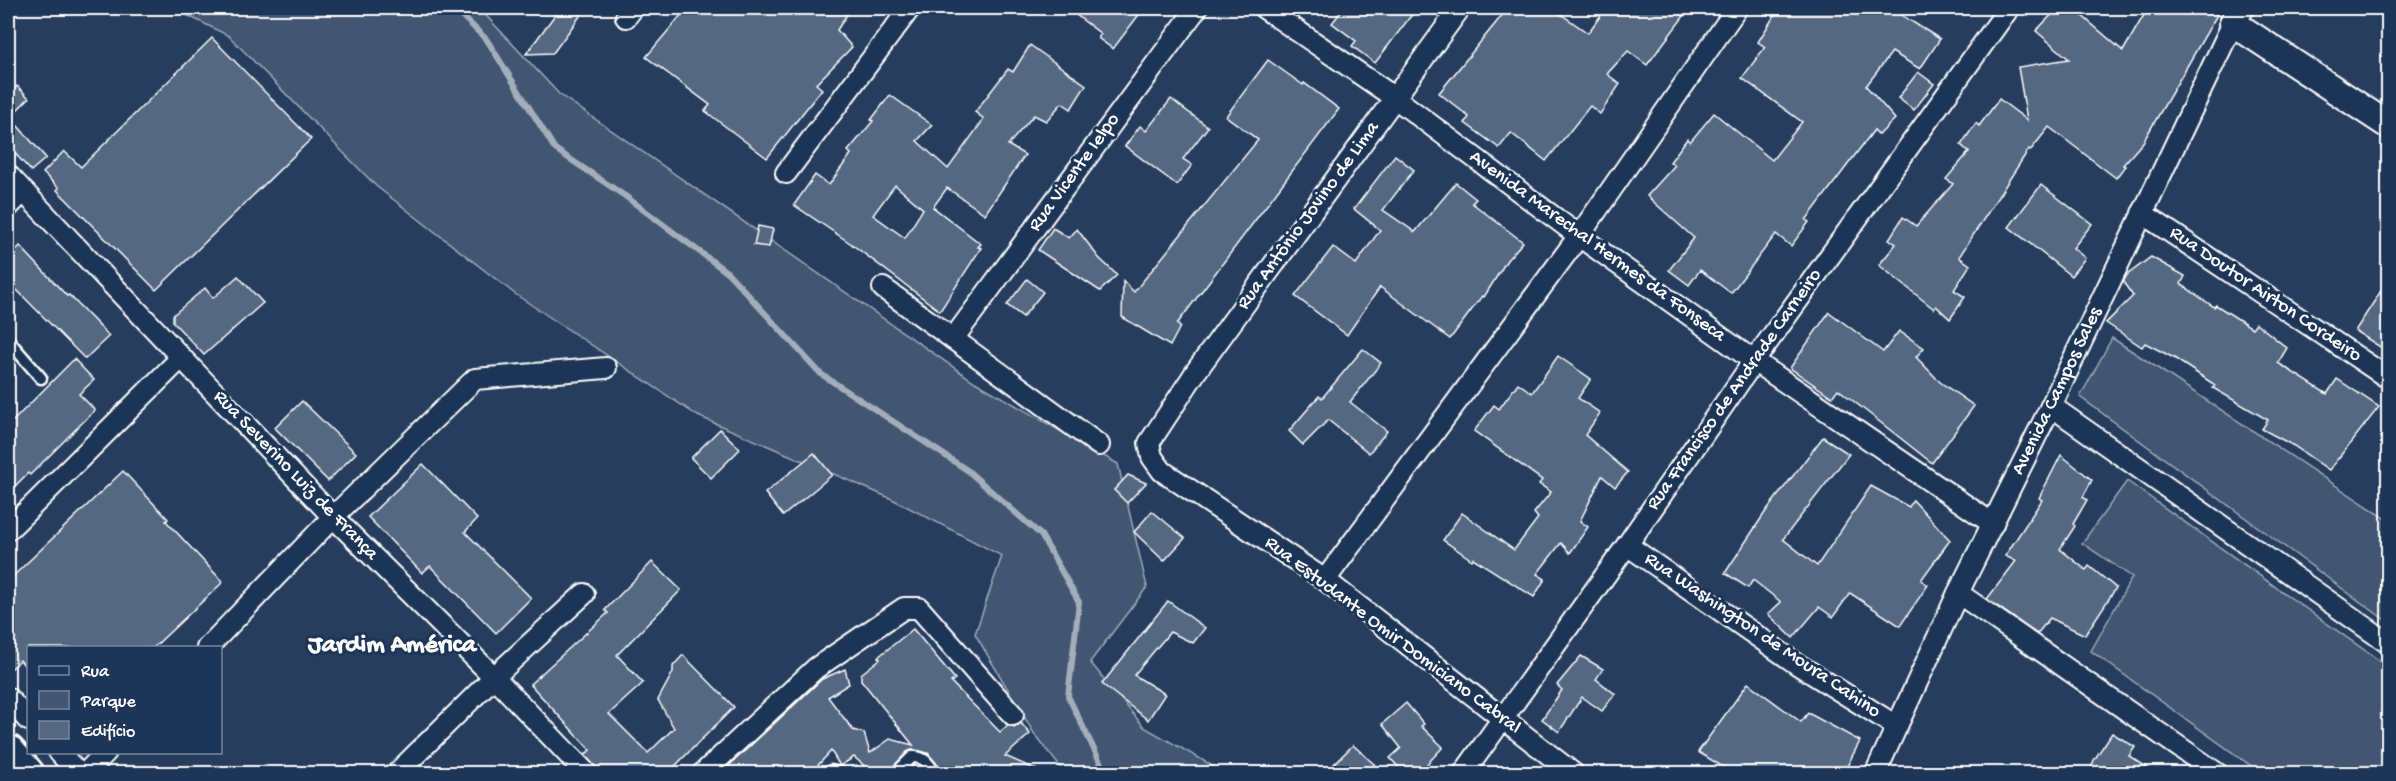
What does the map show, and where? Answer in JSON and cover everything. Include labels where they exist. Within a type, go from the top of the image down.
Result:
[{"type":"highway","points":[[8,752],[27,774]]},
{"type":"street","points":[[786,174],[910,8]]},
{"type":"street","name":"Rua Vicente Ielpo","points":[[952,339],[1197,8]]},
{"type":"street","name":"Avenida Marechal Hermes da Fonseca","points":[[1264,8],[1395,98],[1579,236],[1754,361],[1993,524]]},
{"type":"street","name":"Rua Antônio Jovino de Lima","points":[[1159,425],[1460,8]]},
{"type":"street","points":[[1325,580],[1579,236],[1737,8]]},
{"type":"street","name":"Rua Francisco de Andrade Carneiro","points":[[1463,774],[1627,545],[1754,361],[2009,8]]},
{"type":"street","points":[[2236,15],[2388,125]]},
{"type":"street","name":"Avenida Campos Sales","points":[[1875,774],[1958,593],[2051,406],[2236,15]]},
{"type":"street","name":"Rua Severino Luiz de França","points":[[8,175],[333,516],[587,774]]},
{"type":"street","points":[[8,207],[23,192]]},
{"type":"street","name":"Rua Doutor Airton Cordeiro","points":[[2142,213],[2388,378]]},
{"type":"street","points":[[883,288],[1099,445]]},
{"type":"street","points":[[8,530],[181,358]]},
{"type":"street","points":[[209,646],[333,516],[475,379],[606,368]]},
{"type":"street","points":[[2051,406],[2388,643]]},
{"type":"street","name":"Rua Estudante Omir Domiciano Cabral","points":[[1159,425],[1149,443],[1152,457],[1162,471],[1325,580],[1574,774]]},
{"type":"street","name":"Rua Washington de Moura Cahino","points":[[1627,545],[1797,664],[1896,726]]},
{"type":"street","points":[[1958,593],[2218,774]]},
{"type":"street","points":[[396,774],[494,677],[584,594]]},
{"type":"street","points":[[702,774],[816,668],[904,608],[919,608],[1013,715]]},
{"type":"street","points":[[8,698],[27,719]]},
{"type":"street","points":[[60,754],[79,774]]},
{"type":"street","points":[[85,774],[105,754]]},
{"type":"lane","points":[[8,340],[41,378]]},
{"type":"lane","points":[[895,774],[912,757],[918,757],[924,759],[936,774]]},
{"type":"lane","points":[[828,774],[831,771],[843,774]]},
{"type":"green space","points":[[173,8],[479,8],[559,94],[975,382],[1118,464],[1147,587],[1090,662],[1144,727],[1225,773],[1065,773],[1035,735],[975,634],[1002,556],[892,499],[698,416],[515,294],[376,186],[229,36]]},
{"type":"green space","points":[[2112,338],[2388,520],[2388,622],[2080,397]]},
{"type":"green space","points":[[2127,481],[2388,667],[2388,773],[2261,773],[2091,651],[2132,577],[2082,543]]},
{"type":"building","points":[[560,8],[586,8],[553,53],[526,54]]},
{"type":"building","points":[[687,8],[851,8],[837,30],[852,47],[816,84],[822,89],[767,158],[705,111],[710,105],[646,57]]},
{"type":"building","points":[[1067,8],[1144,8],[1113,49],[1098,38],[1101,34]]},
{"type":"building","points":[[1344,8],[1417,8],[1375,63],[1352,46],[1356,41],[1332,23]]},
{"type":"building","points":[[1508,8],[1552,8],[1588,33],[1606,8],[1673,8],[1684,16],[1647,65],[1628,51],[1607,74],[1620,84],[1600,114],[1590,106],[1546,161],[1511,133],[1499,148],[1465,123],[1469,117],[1439,93]]},
{"type":"building","points":[[1779,8],[1890,8],[1940,39],[1920,69],[1892,52],[1866,86],[1895,119],[1879,135],[1874,130],[1806,220],[1809,222],[1791,246],[1776,234],[1731,293],[1700,270],[1689,285],[1669,270],[1694,238],[1647,196],[1675,165],[1670,162],[1687,139],[1690,142],[1714,113],[1772,160],[1802,122],[1742,78],[1765,47],[1758,42]]},
{"type":"building","points":[[2058,8],[2073,8],[2123,51],[2148,8],[2221,8],[2143,142],[2123,165],[2125,166],[2116,178],[2049,127],[2030,151],[2029,149],[1959,257],[1970,265],[1954,290],[1965,297],[1950,319],[1936,306],[1934,309],[1879,265],[1896,244],[1889,239],[1903,217],[1916,226],[1953,184],[1946,179],[1969,152],[1961,145],[1976,123],[1979,126],[1999,99],[2027,120],[2018,67],[2069,59],[2036,31]]},
{"type":"building","points":[[212,38],[311,139],[156,290],[43,173],[64,151],[81,167]]},
{"type":"building","points":[[1030,45],[1086,85],[1071,109],[1062,103],[1046,121],[1034,115],[1008,145],[1025,155],[985,214],[947,188],[933,207],[981,244],[978,247],[981,248],[940,311],[850,243],[794,205],[815,175],[829,185],[851,154],[848,151],[873,121],[871,120],[890,95],[932,125],[917,141],[948,169],[984,119],[975,112],[1008,69],[1013,72]],"holes":[[[895,185],[923,209],[905,238],[873,215]]]},
{"type":"building","points":[[1268,60],[1339,109],[1177,324],[1180,327],[1170,346],[1122,317],[1123,281],[1134,292],[1258,140],[1226,116]]},
{"type":"building","points":[[1918,72],[1934,84],[1914,110],[1898,98]]},
{"type":"building","points":[[17,86],[29,98],[10,117],[46,158],[31,171],[11,149],[8,152],[8,96]]},
{"type":"building","points":[[1171,99],[1208,127],[1183,159],[1192,165],[1177,185],[1125,146],[1140,126],[1146,131]]},
{"type":"building","points":[[1395,155],[1414,170],[1383,210],[1415,232],[1456,183],[1476,199],[1472,203],[1523,242],[1507,260],[1484,297],[1482,296],[1450,339],[1380,287],[1347,335],[1295,296],[1333,247],[1356,264],[1380,230],[1354,209]]},
{"type":"building","points":[[2041,185],[2092,224],[2073,248],[2085,258],[2071,276],[2009,227]]},
{"type":"building","points":[[758,226],[773,229],[769,247],[754,245]]},
{"type":"building","points":[[1053,228],[1069,238],[1077,229],[1099,258],[1117,275],[1100,291],[1038,250]]},
{"type":"building","points":[[20,246],[109,336],[85,359],[8,281],[8,258]]},
{"type":"building","points":[[2151,257],[2185,276],[2181,284],[2214,307],[2216,305],[2252,328],[2256,323],[2287,348],[2278,363],[2327,394],[2337,379],[2379,407],[2329,470],[2294,446],[2262,429],[2268,420],[2213,388],[2215,385],[2174,358],[2145,343],[2142,347],[2106,323],[2133,296],[2123,282],[2127,275]]},
{"type":"building","points":[[238,276],[263,303],[204,355],[173,322],[173,315],[205,288],[213,298]]},
{"type":"building","points":[[1027,279],[1043,292],[1023,317],[1007,305]]},
{"type":"building","points":[[2388,280],[2388,352],[2355,331]]},
{"type":"building","points":[[1829,312],[1883,352],[1899,331],[1924,348],[1916,357],[1940,382],[1974,406],[1932,463],[1838,389],[1832,397],[1790,368]]},
{"type":"building","points":[[1363,349],[1381,363],[1350,402],[1387,431],[1369,453],[1328,420],[1303,445],[1289,431],[1319,396],[1322,398]]},
{"type":"building","points":[[1558,356],[1591,379],[1578,398],[1600,413],[1585,435],[1628,472],[1615,487],[1602,476],[1580,521],[1588,527],[1570,553],[1561,543],[1537,574],[1545,579],[1534,597],[1443,540],[1462,513],[1514,550],[1538,518],[1534,513],[1551,492],[1539,484],[1542,480],[1474,431],[1494,405],[1499,409],[1518,383],[1532,393]]},
{"type":"building","points":[[74,359],[94,380],[79,394],[95,410],[30,475],[28,473],[8,493],[8,426]]},
{"type":"building","points":[[302,401],[356,453],[328,481],[275,428]]},
{"type":"building","points":[[720,429],[740,449],[711,478],[691,458]]},
{"type":"building","points":[[1823,437],[1849,454],[1783,539],[1817,566],[1871,486],[1909,507],[1913,500],[1950,540],[1921,580],[1928,585],[1900,626],[1850,593],[1833,617],[1819,607],[1793,638],[1768,614],[1781,602],[1753,580],[1748,588],[1725,573],[1766,511]]},
{"type":"building","points":[[814,453],[832,475],[783,516],[765,493]]},
{"type":"building","points":[[2061,455],[2092,480],[2083,497],[2087,500],[2073,524],[2075,526],[2060,549],[2086,570],[2089,566],[2116,588],[2085,635],[2050,618],[2037,634],[1987,599],[2016,561],[2005,556],[2042,500],[2039,498]]},
{"type":"building","points":[[423,464],[477,519],[465,532],[531,598],[496,633],[430,566],[422,573],[368,517]]},
{"type":"building","points":[[123,471],[223,582],[155,646],[27,646],[27,669],[20,660],[8,672],[8,581]]},
{"type":"building","points":[[1128,475],[1146,483],[1127,503],[1114,490]]},
{"type":"building","points":[[1152,511],[1185,538],[1164,561],[1134,532]]},
{"type":"building","points":[[652,562],[681,590],[617,655],[643,683],[609,714],[648,753],[674,728],[658,700],[673,672],[673,666],[683,655],[734,707],[667,774],[601,774],[585,755],[590,750],[530,684],[608,613],[605,610]]},
{"type":"building","points":[[1168,601],[1205,628],[1193,643],[1170,632],[1134,675],[1165,694],[1148,720],[1102,684]]},
{"type":"building","points":[[913,629],[955,679],[951,682],[1000,732],[1008,725],[1015,727],[1021,723],[1030,734],[1005,756],[1046,774],[943,774],[928,753],[912,750],[907,752],[888,774],[874,774],[854,757],[840,766],[831,751],[810,774],[720,774],[822,679],[845,669],[849,684],[828,697],[853,730],[864,733],[870,753],[890,739],[913,745],[861,680],[861,674]]},
{"type":"building","points":[[1581,656],[1603,669],[1596,679],[1615,694],[1602,711],[1582,697],[1559,732],[1542,719],[1562,690],[1557,685]]},
{"type":"building","points":[[1748,683],[1801,722],[1808,713],[1860,741],[1843,774],[1735,774],[1698,752]]},
{"type":"building","points":[[1406,703],[1424,724],[1421,726],[1443,747],[1427,764],[1436,774],[1405,774],[1390,758],[1401,748],[1382,724]]},
{"type":"building","points":[[2112,733],[2135,747],[2129,756],[2158,774],[2089,774],[2094,760]]},
{"type":"building","points":[[1353,745],[1375,765],[1367,774],[1324,774]]},
{"type":"waterway","points":[[454,8],[487,40],[555,149],[625,196],[728,273],[821,374],[967,470],[1041,535],[1079,602],[1068,696],[1106,774]]},
{"type":"district","name":"Jardim América","points":[[392,646]]}]
